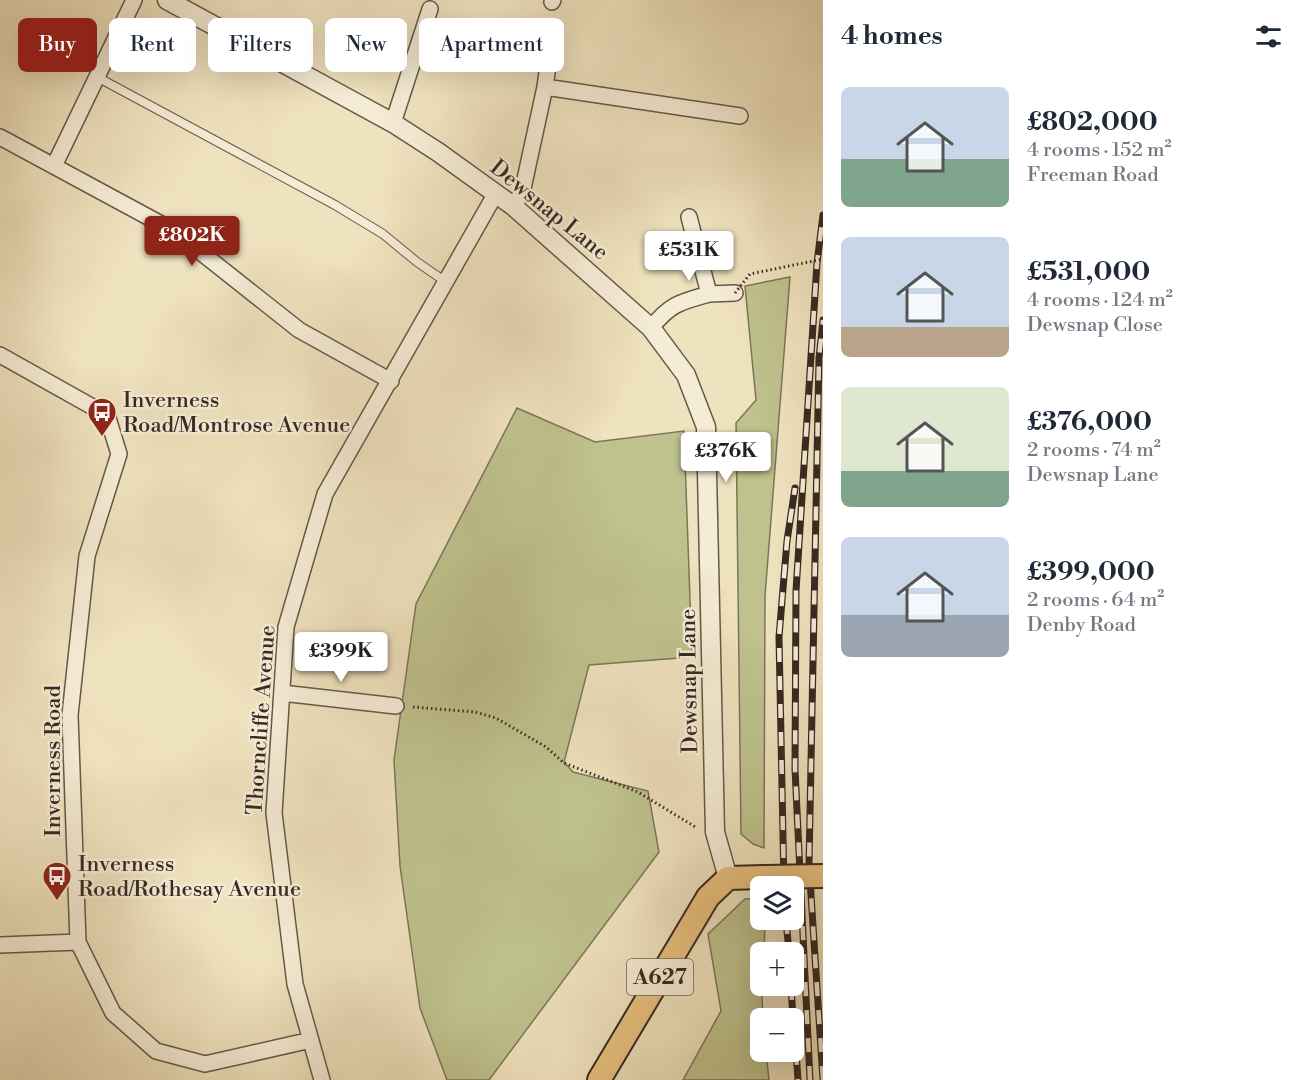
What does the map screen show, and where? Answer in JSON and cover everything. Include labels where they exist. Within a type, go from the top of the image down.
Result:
[{"type":"main road","points":[[728,878],[823,876]]},
{"type":"main road","name":"A627","points":[[599,1080],[708,897],[728,878]]},
{"type":"street","points":[[54,165],[134,0]]},
{"type":"street","name":"Dewsnap Lane","points":[[167,0],[393,123],[496,193],[651,328],[686,375],[706,427],[715,832],[728,878]]},
{"type":"street","points":[[393,123],[430,9]]},
{"type":"street","points":[[513,206],[522,193],[547,72]]},
{"type":"street","points":[[545,87],[740,116]]},
{"type":"street","points":[[0,136],[174,231],[299,330],[391,381]]},
{"type":"street","name":"Thorncliffe Avenue","points":[[322,1080],[295,984],[274,813],[286,627],[325,494],[496,193]]},
{"type":"street","points":[[689,217],[709,294]]},
{"type":"street","points":[[651,328],[664,311],[683,301],[709,294],[735,294]]},
{"type":"street","name":"Inverness Road","points":[[0,355],[108,415],[119,454],[87,556],[70,715],[78,942],[112,1014],[156,1051],[205,1064],[310,1040]]},
{"type":"street","points":[[282,693],[396,706]]},
{"type":"street","points":[[0,945],[78,942]]},
{"type":"lane","points":[[97,76],[335,205],[383,234],[446,282]]},
{"type":"path","points":[[735,294],[750,274],[823,259]]},
{"type":"path","points":[[396,706],[475,712],[496,718],[546,747],[564,763],[638,792],[694,827],[715,832]]},
{"type":"green space","points":[[790,277],[765,596],[764,848],[753,844],[741,834],[736,423],[756,400],[745,286]]},
{"type":"green space","points":[[517,408],[595,442],[684,431],[692,657],[589,665],[564,762],[573,772],[648,791],[659,852],[489,1080],[447,1080],[420,1008],[400,866],[394,760],[416,604]]},
{"type":"green space","points":[[745,899],[750,899],[750,930],[765,930],[764,942],[750,942],[750,996],[762,996],[763,1008],[750,1008],[750,1062],[767,1062],[769,1080],[683,1080],[721,1011],[708,934]]},
{"type":"railway","points":[[810,1080],[795,769],[796,591],[817,263],[823,215]]},
{"type":"railway","points":[[823,320],[819,358],[809,864],[823,1080]]},
{"type":"railway","points":[[784,876],[779,637],[787,541],[795,488]]},
{"type":"railway","points":[[787,930],[788,942]]},
{"type":"railway","points":[[792,996],[792,1008]]},
{"type":"railway","points":[[797,1062],[798,1080]]},
{"type":"place","name":"Inverness Road/Montrose Avenue","points":[[102,438]]},
{"type":"place","name":"Inverness Road/Rothesay Avenue","points":[[57,902]]}]
